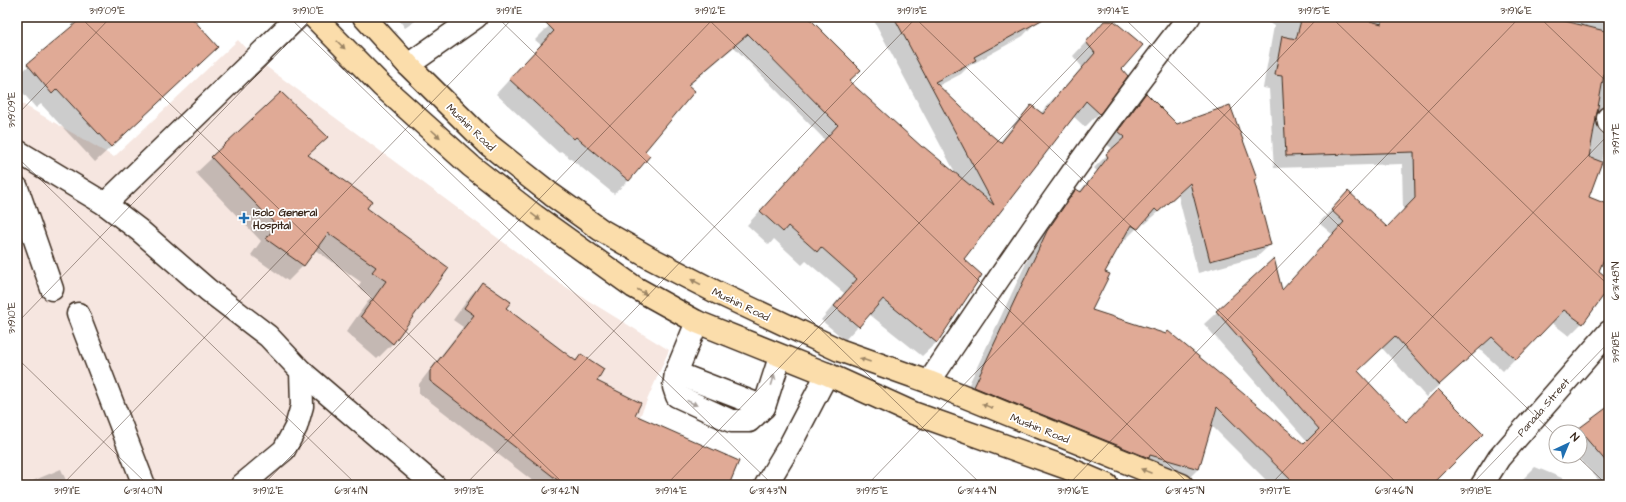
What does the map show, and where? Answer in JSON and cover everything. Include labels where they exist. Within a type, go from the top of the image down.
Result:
[{"type":"main road","points":[[314,17],[382,86],[471,166],[535,216],[634,287],[697,322],[780,357],[827,374],[913,413],[1067,468],[1107,485]]},
{"type":"main road","name":"Mushin Road","points":[[364,17],[408,64],[489,145],[552,195],[601,230],[652,259],[793,330],[839,350],[929,382],[1182,485]]},
{"type":"street","points":[[105,204],[298,17]]},
{"type":"street","points":[[408,64],[476,17]]},
{"type":"street","points":[[929,382],[1030,232],[1136,83],[1189,17]]},
{"type":"street","points":[[17,151],[105,204],[139,230],[208,290],[268,336],[301,371],[434,485]]},
{"type":"street","points":[[17,188],[52,289]]},
{"type":"street","points":[[78,314],[144,485]]},
{"type":"street","points":[[697,322],[676,373],[674,387],[677,396],[731,421],[749,421],[764,407],[780,357]]},
{"type":"street","name":"Panada Street","points":[[1482,485],[1499,458],[1609,332]]},
{"type":"street","points":[[242,485],[284,450],[296,427],[302,406],[301,371]]},
{"type":"street","points":[[766,485],[790,445],[827,374]]},
{"type":"shaded area","name":"Isolo General Hospital","points":[[238,40],[256,59],[553,279],[669,350],[610,485],[17,485],[17,101],[114,157]]},
{"type":"building","points":[[83,17],[191,17],[218,47],[111,147],[57,89],[52,94],[27,64]]},
{"type":"building","points":[[540,17],[808,17],[861,70],[849,81],[922,147],[924,147],[994,205],[894,17],[1047,17],[974,57],[976,60],[935,82],[983,128],[1001,143],[1031,105],[1043,114],[1063,88],[1064,89],[1095,53],[1086,42],[1104,21],[1114,21],[1143,45],[1122,69],[1128,76],[1100,114],[1086,101],[964,259],[982,275],[937,343],[883,299],[859,327],[834,306],[857,279],[821,247],[817,252],[788,226],[783,232],[760,211],[838,125],[748,34],[688,85],[695,91],[645,151],[650,156],[629,181],[576,137],[574,139],[509,79],[554,31]]},
{"type":"building","points":[[1302,17],[1354,17],[1382,24],[1382,17],[1549,17],[1609,32],[1609,76],[1604,74],[1589,157],[1602,162],[1589,197],[1609,205],[1609,247],[1599,271],[1609,279],[1609,288],[1583,324],[1564,310],[1516,360],[1492,337],[1439,385],[1395,336],[1358,371],[1406,422],[1438,389],[1483,434],[1432,485],[1296,485],[1217,407],[1199,469],[1150,455],[1149,458],[974,387],[1047,231],[1076,189],[1081,192],[1108,157],[1106,154],[1125,137],[1118,131],[1146,93],[1177,124],[1230,105],[1257,178],[1254,180],[1271,245],[1210,261],[1190,183],[1158,212],[1155,209],[1138,229],[1131,225],[1105,272],[1110,274],[1092,310],[1166,334],[1168,331],[1304,444],[1319,429],[1216,311],[1274,258],[1282,290],[1344,222],[1331,210],[1348,191],[1387,227],[1415,198],[1414,152],[1286,156],[1282,76],[1275,75],[1282,36],[1296,39]]},
{"type":"building","points":[[281,92],[328,137],[308,155],[372,201],[367,208],[449,268],[393,344],[361,316],[386,281],[372,272],[376,267],[328,233],[304,266],[266,239],[276,225],[211,157]]},
{"type":"building","points":[[482,282],[511,302],[506,308],[576,361],[581,354],[604,369],[597,381],[641,403],[635,415],[739,461],[729,485],[564,485],[430,381],[430,371],[474,315],[464,308]]},
{"type":"building","points":[[1609,406],[1609,465],[1588,441],[1588,424],[1585,424]]},
{"type":"place","name":"Isolo General Hospital","points":[[244,218]]}]
